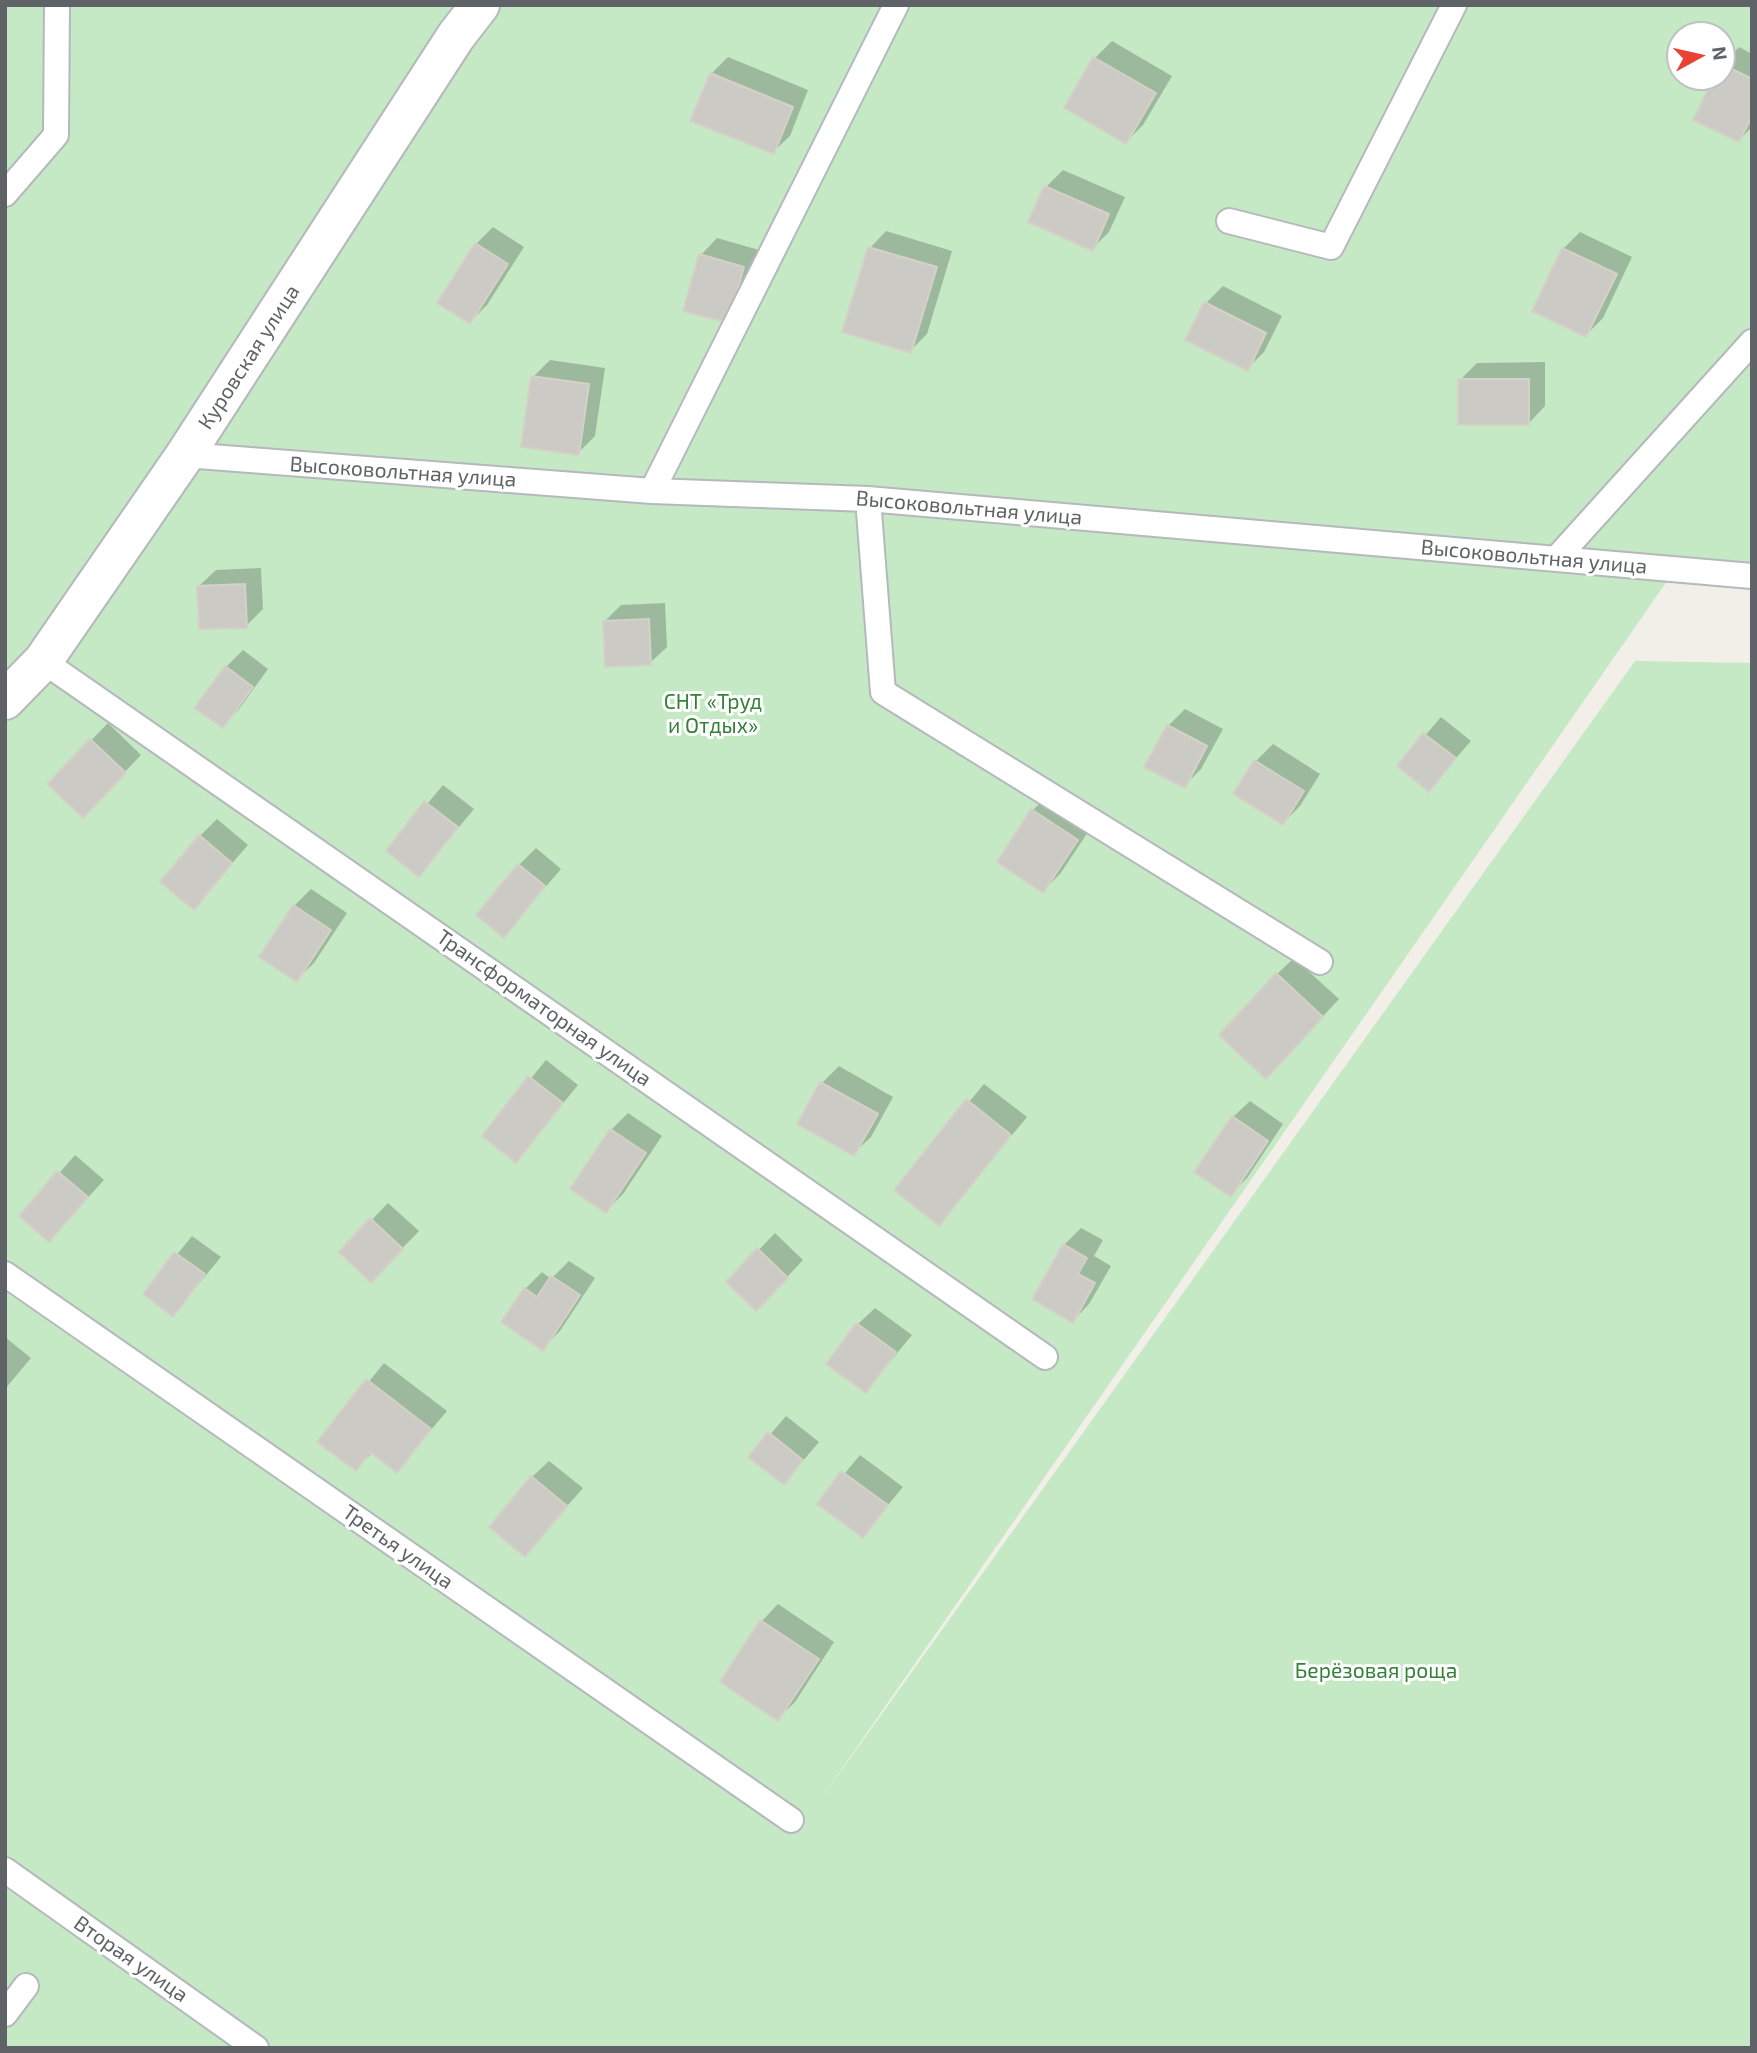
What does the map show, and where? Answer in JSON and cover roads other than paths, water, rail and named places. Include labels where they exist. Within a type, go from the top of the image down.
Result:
[{"type":"street","name":"Куровская улица","points":[[5,700],[43,661],[185,456],[456,36],[480,5]]},
{"type":"lane","points":[[5,194],[56,135],[57,5]]},
{"type":"lane","points":[[652,491],[896,5]]},
{"type":"lane","points":[[1228,221],[1331,247],[1454,5]]},
{"type":"lane","points":[[1556,559],[1752,342]]},
{"type":"lane","name":"Высоковольтная улица","points":[[185,456],[652,491],[868,499],[1752,576]]},
{"type":"lane","points":[[868,499],[883,692],[1320,962]]},
{"type":"lane","name":"Трансформаторная улица","points":[[43,661],[1045,1357]]},
{"type":"lane","name":"Третья улица","points":[[5,1274],[791,1820]]},
{"type":"lane","name":"Вторая улица","points":[[5,1870],[256,2048]]},
{"type":"lane","points":[[5,2014],[26,1986]]},
{"type":"park label","name":"СНТ «Труд и Отдых»","points":[[713,714]]},
{"type":"park label","name":"Берёзовая роща","points":[[1376,1671]]}]
